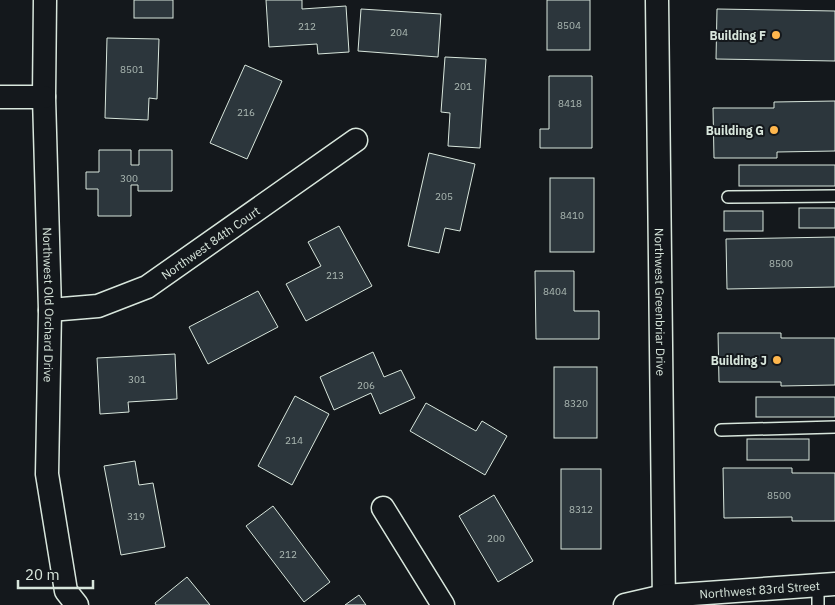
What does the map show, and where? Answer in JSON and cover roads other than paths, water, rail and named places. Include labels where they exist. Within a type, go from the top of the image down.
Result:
[{"type":"street","name":"Northwest Old Orchard Drive","points":[[45,0],[44,97],[50,310],[47,474],[66,591],[77,605]]},
{"type":"street","name":"Northwest Greenbriar Drive","points":[[657,0],[664,600]]},
{"type":"street","points":[[0,97],[44,97]]},
{"type":"street","name":"Northwest 84th Court","points":[[50,310],[98,306],[147,287],[356,140]]},
{"type":"street","points":[[383,508],[443,605]]},
{"type":"street","name":"Northwest 83rd Street","points":[[625,605],[664,600],[824,592]]},
{"type":"lane","points":[[728,197],[835,196]]},
{"type":"lane","points":[[721,430],[835,427]]},
{"type":"place","name":"Building F","points":[[776,35]]},
{"type":"place","name":"Building G","points":[[774,130]]},
{"type":"place","name":"Building J","points":[[777,360]]}]
